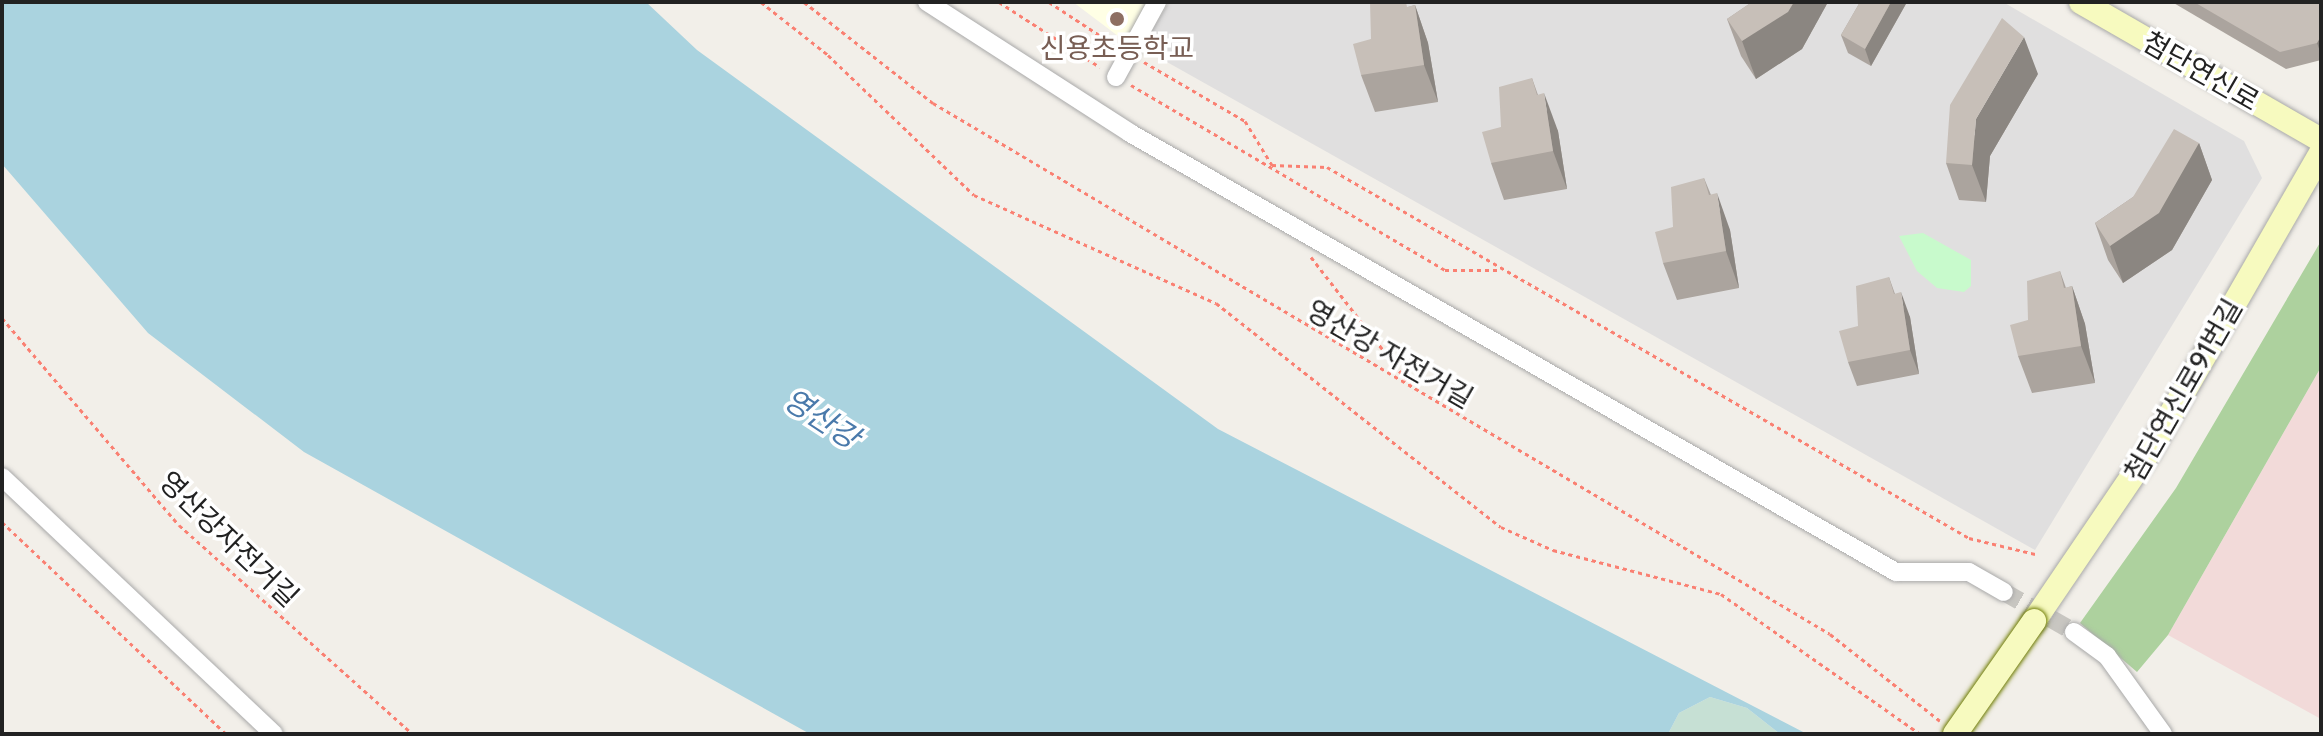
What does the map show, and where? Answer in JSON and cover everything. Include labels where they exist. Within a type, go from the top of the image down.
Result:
[{"type":"street","points":[[927,2],[994,51],[1896,572],[1969,572],[2004,592]]},
{"type":"street","points":[[1116,77],[1157,2]]},
{"type":"street","name":"첨단연신로","points":[[2081,2],[2321,140]]},
{"type":"street","name":"첨단연신로91번길","points":[[1951,731],[2034,621],[2149,452],[2321,153]]},
{"type":"street","points":[[2,477],[274,734]]},
{"type":"street","points":[[2074,632],[2107,656],[2163,734]]},
{"type":"path","points":[[761,2],[799,29],[974,195],[1216,303],[1501,527],[1553,550],[1721,594],[1920,734]]},
{"type":"path","name":"영산강 자전거길","points":[[804,2],[904,85],[1417,393],[1852,647],[1951,731]]},
{"type":"path","points":[[999,2],[1116,77],[1272,165],[1445,270],[1504,270]]},
{"type":"path","points":[[1049,2],[1127,53],[1245,121],[1272,165]]},
{"type":"path","points":[[1272,165],[1327,167],[1969,538],[2035,554]]},
{"type":"path","points":[[1281,219],[1417,393]]},
{"type":"path","name":"영산강자전거길","points":[[2,318],[179,525],[413,734]]},
{"type":"path","points":[[2,522],[226,734]]},
{"type":"shaded area","name":"신용초등학교","points":[[1073,2],[1148,2],[1129,34],[1118,36]]},
{"type":"shaded area","points":[[1169,2],[2003,2],[2244,141],[2262,178],[2035,550],[1142,48]]},
{"type":"shaded area","points":[[2321,367],[2321,719],[2168,635]]},
{"type":"shaded area","points":[[1710,697],[1747,708],[1780,734],[1668,734],[1679,713]]},
{"type":"green space","points":[[1923,233],[1971,260],[1971,286],[1964,292],[1937,288],[1917,271],[1899,236]]},
{"type":"green space","points":[[2321,241],[2321,367],[2168,635],[2137,672],[2080,623],[2176,488]]},
{"type":"water","name":"영산강","points":[[2,2],[646,2],[697,50],[1218,429],[1807,734],[1780,734],[1747,708],[1710,697],[1679,713],[1668,734],[810,734],[304,452],[148,333],[2,164]]},
{"type":"building","points":[[1370,2],[1406,2],[1407,7],[1415,5],[1424,65],[1361,75],[1353,44],[1371,39]]},
{"type":"building","points":[[1752,2],[1794,2],[1788,12],[1742,41],[1727,19]]},
{"type":"building","points":[[1860,2],[1891,2],[1865,49],[1841,35]]},
{"type":"building","points":[[2194,2],[2321,2],[2321,36],[2317,43],[2280,52]]},
{"type":"building","points":[[2002,18],[2024,37],[1976,119],[1972,165],[1946,163],[1950,105]]},
{"type":"building","points":[[1532,78],[1537,95],[1544,93],[1553,151],[1491,163],[1482,132],[1501,127],[1499,87]]},
{"type":"building","points":[[2174,129],[2199,143],[2159,213],[2110,246],[2095,223],[2133,197]]},
{"type":"building","points":[[1704,178],[1709,195],[1717,193],[1726,251],[1663,263],[1655,232],[1673,227],[1671,187]]},
{"type":"building","points":[[2060,271],[2064,288],[2072,286],[2081,346],[2018,356],[2010,325],[2028,320],[2027,281]]},
{"type":"building","points":[[1889,277],[1894,294],[1901,292],[1910,350],[1848,362],[1839,331],[1858,326],[1856,286]]},
{"type":"tunnel","points":[[2004,592],[2074,632]]},
{"type":"place","name":"신용초등학교","points":[[1117,19]]}]
